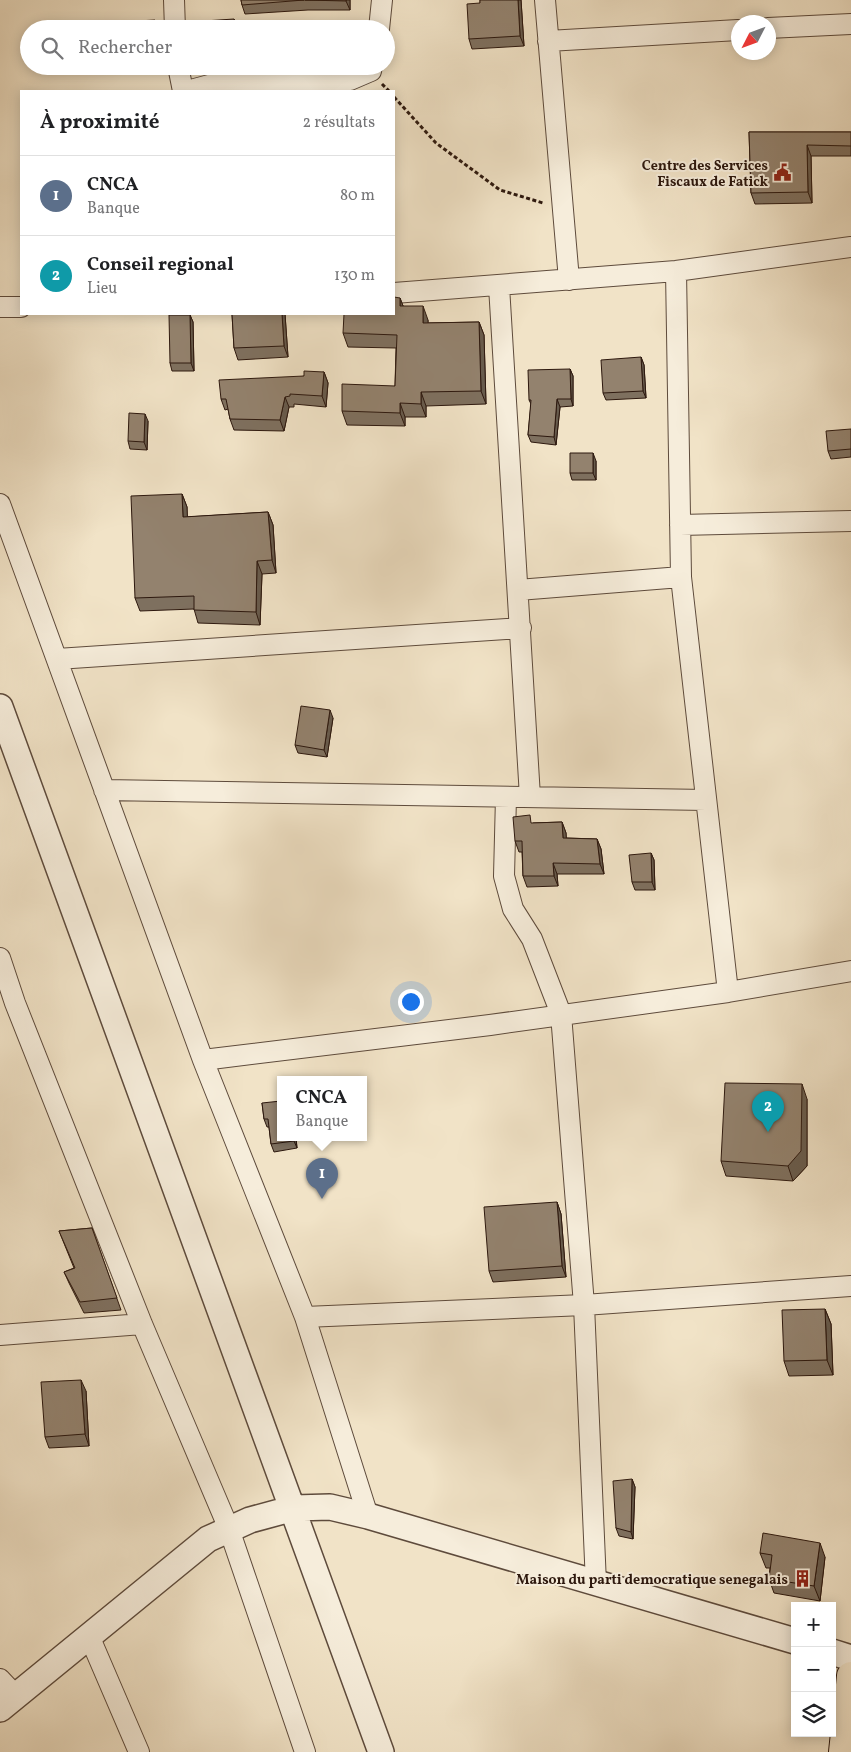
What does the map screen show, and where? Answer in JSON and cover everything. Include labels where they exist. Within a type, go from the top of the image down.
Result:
[{"type":"main road","points":[[843,1752],[851,1676]]},
{"type":"street","points":[[174,0],[175,20]]},
{"type":"street","points":[[381,20],[382,0]]},
{"type":"street","points":[[545,0],[569,280]]},
{"type":"street","points":[[776,28],[851,24]]},
{"type":"street","points":[[548,41],[731,30]]},
{"type":"street","points":[[180,75],[183,90]]},
{"type":"street","points":[[191,90],[213,84],[350,80],[361,75]]},
{"type":"street","points":[[395,293],[499,286],[676,270],[851,247]]},
{"type":"street","points":[[676,270],[681,577],[728,992]]},
{"type":"street","points":[[499,286],[530,797]]},
{"type":"street","points":[[0,307],[20,307]]},
{"type":"street","points":[[0,504],[203,1060],[305,1317],[368,1516]]},
{"type":"street","points":[[680,525],[851,521]]},
{"type":"street","points":[[518,590],[681,577]]},
{"type":"street","points":[[57,659],[520,628]]},
{"type":"street","points":[[0,707],[294,1508],[381,1752]]},
{"type":"street","points":[[104,790],[706,800]]},
{"type":"street","points":[[506,797],[504,876],[513,909],[532,939],[560,1014],[584,1305],[596,1584]]},
{"type":"street","points":[[0,958],[7,1004],[229,1529],[305,1752]]},
{"type":"street","points":[[203,1060],[350,1044],[728,992],[851,971]]},
{"type":"street","points":[[305,1317],[584,1305],[851,1286]]},
{"type":"street","points":[[0,1334],[142,1324]]},
{"type":"street","points":[[5,1695],[90,1638],[208,1539],[229,1529],[294,1508],[330,1507],[368,1516],[791,1640]]},
{"type":"street","points":[[90,1638],[139,1752]]},
{"type":"street","points":[[836,1653],[851,1658]]},
{"type":"path","points":[[395,98],[436,143],[500,190],[563,208]]},
{"type":"building","points":[[241,0],[304,0],[242,5]]},
{"type":"building","points":[[305,0],[346,0],[346,1]]},
{"type":"building","points":[[480,0],[518,0],[520,36],[469,39],[467,4],[480,3]]},
{"type":"building","name":"Centre des Services Fiscaux de Fatick","points":[[749,132],[851,132],[851,146],[807,145],[808,192],[751,193]]},
{"type":"building","points":[[395,297],[400,298],[400,306],[423,306],[423,323],[479,322],[481,391],[421,392],[421,404],[400,403],[400,413],[342,411],[342,384],[395,386],[397,335],[343,333],[344,315],[395,315]]},
{"type":"building","points":[[169,315],[190,315],[191,363],[170,363]]},
{"type":"building","points":[[232,315],[282,315],[284,346],[234,348]]},
{"type":"building","points":[[641,357],[643,391],[603,393],[601,360]]},
{"type":"building","points":[[570,369],[571,399],[557,399],[554,437],[528,435],[531,400],[529,400],[528,370]]},
{"type":"building","points":[[304,371],[324,372],[322,396],[290,394],[290,396],[285,397],[280,420],[230,419],[226,399],[221,399],[219,380],[304,376]]},
{"type":"building","points":[[129,413],[145,414],[144,442],[128,441]]},
{"type":"building","points":[[851,429],[851,449],[828,451],[826,431]]},
{"type":"building","points":[[570,453],[593,453],[593,473],[570,473]]},
{"type":"building","points":[[182,494],[183,517],[268,512],[272,560],[257,561],[256,612],[194,610],[194,596],[135,598],[131,496]]},
{"type":"building","points":[[301,706],[330,710],[324,750],[295,745]]},
{"type":"building","points":[[530,815],[531,823],[562,822],[563,838],[597,839],[600,864],[553,863],[554,876],[523,876],[522,841],[515,841],[513,817]]},
{"type":"building","points":[[651,853],[652,882],[632,882],[629,855]]},
{"type":"building","points":[[725,1083],[802,1084],[801,1151],[788,1166],[721,1161]]},
{"type":"building","points":[[277,1101],[277,1141],[294,1141],[271,1144],[268,1119],[264,1119],[262,1103]]},
{"type":"building","points":[[557,1202],[562,1266],[489,1271],[484,1207]]},
{"type":"building","points":[[92,1228],[117,1298],[80,1302],[64,1272],[75,1268],[59,1231]]},
{"type":"building","points":[[825,1309],[827,1360],[784,1361],[782,1310]]},
{"type":"building","points":[[81,1380],[85,1434],[45,1437],[41,1382]]},
{"type":"building","points":[[632,1479],[631,1532],[616,1528],[613,1481]]},
{"type":"building","points":[[763,1533],[820,1543],[814,1586],[769,1579],[772,1555],[760,1553]]},
{"type":"place","name":"Centre des Services Fiscaux de Fatick","points":[[782,173]]},
{"type":"place","name":"Conseil regional","points":[[768,1132]]},
{"type":"place","name":"CNCA","points":[[322,1199]]},
{"type":"place","name":"Maison du parti democratique senegalais","points":[[802,1579]]}]
